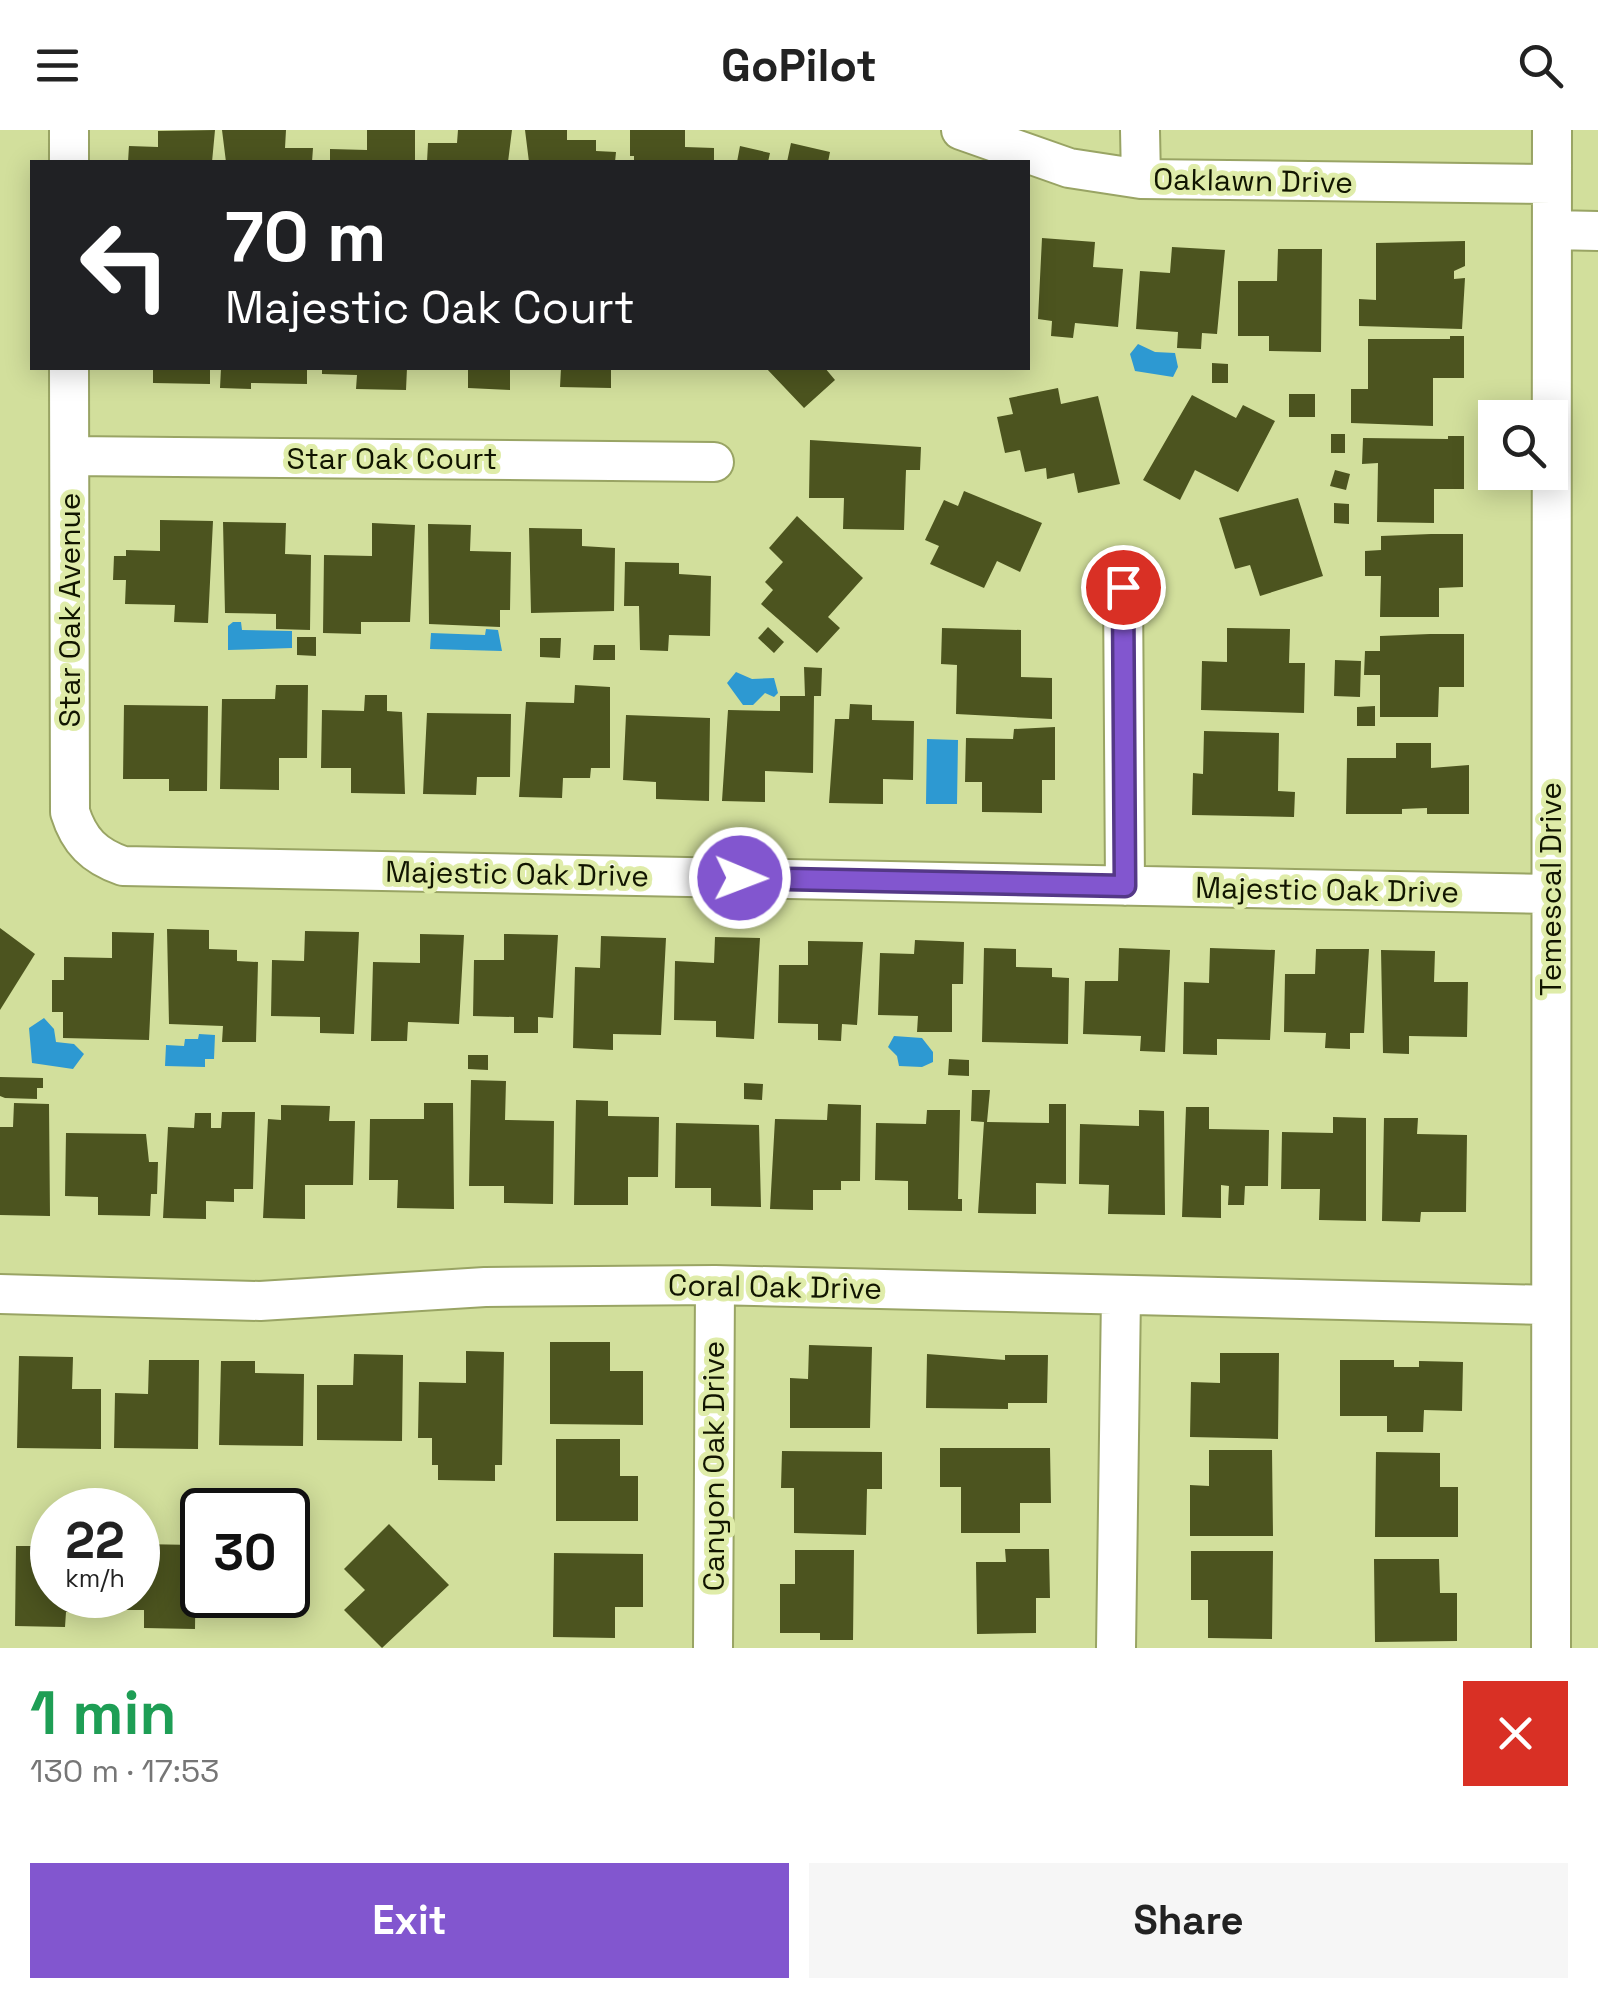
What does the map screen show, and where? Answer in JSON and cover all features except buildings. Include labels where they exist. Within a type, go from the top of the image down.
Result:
[{"type":"street","points":[[69,130],[70,160]]},
{"type":"street","name":"Oaklawn Drive","points":[[961,130],[1069,168],[1141,179],[1552,184]]},
{"type":"street","points":[[1140,130],[1141,179]]},
{"type":"street","name":"Temescal Drive","points":[[1551,1648],[1552,130]]},
{"type":"street","points":[[1552,230],[1598,231]]},
{"type":"street","name":"Star Oak Avenue","points":[[70,370],[70,812],[88,848]]},
{"type":"street","name":"Star Oak Court","points":[[70,456],[714,462]]},
{"type":"street","points":[[1123,587],[1125,886]]},
{"type":"street","name":"Majestic Oak Drive","points":[[88,848],[123,866],[1551,894]]},
{"type":"street","name":"Coral Oak Drive","points":[[0,1294],[260,1301],[485,1286],[715,1285],[1550,1304]]},
{"type":"street","name":"Canyon Oak Drive","points":[[713,1648],[715,1285]]},
{"type":"street","points":[[1116,1648],[1121,1295]]},
{"type":"water","points":[[1138,344],[1155,352],[1175,353],[1178,367],[1173,377],[1135,371],[1130,354]]},
{"type":"water","points":[[241,622],[242,630],[292,631],[292,648],[228,650],[228,626]]},
{"type":"water","points":[[486,629],[498,630],[502,651],[430,649],[431,633],[485,635]]},
{"type":"water","points":[[736,672],[752,679],[774,678],[778,693],[774,697],[765,693],[753,705],[743,705],[727,683]]},
{"type":"water","points":[[927,739],[958,740],[957,804],[926,804]]},
{"type":"water","points":[[44,1018],[54,1029],[56,1042],[74,1044],[84,1054],[73,1069],[32,1063],[29,1028]]},
{"type":"water","points":[[199,1034],[215,1035],[214,1059],[205,1059],[205,1067],[165,1066],[166,1045],[184,1046],[185,1039],[198,1039]]},
{"type":"water","points":[[894,1036],[922,1038],[933,1052],[933,1062],[922,1067],[899,1066],[897,1056],[888,1047]]},
{"type":"route","points":[[740,878],[1125,886],[1123,587]]}]
